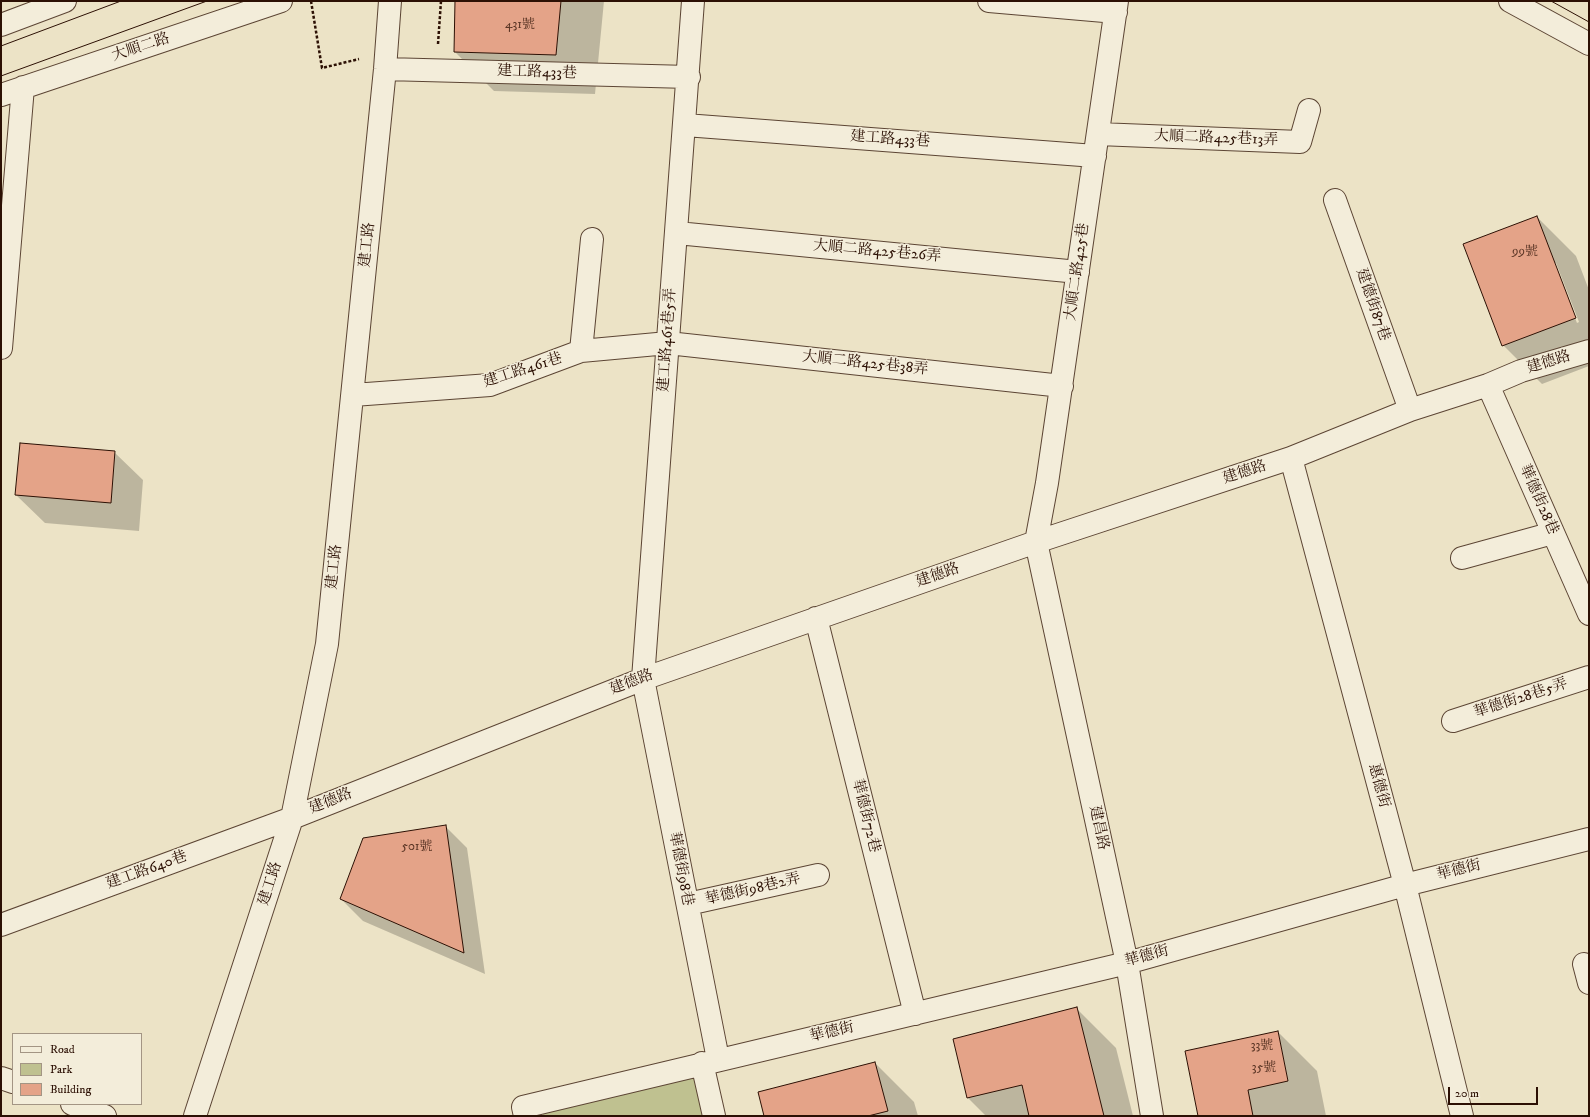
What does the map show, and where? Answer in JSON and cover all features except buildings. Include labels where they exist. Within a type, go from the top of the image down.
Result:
[{"type":"street","points":[[1,25],[66,1]]},
{"type":"street","name":"大順二路","points":[[1,95],[281,1]]},
{"type":"street","name":"建工路","points":[[194,1116],[292,818],[327,644],[385,69],[390,1]]},
{"type":"street","name":"建工路461巷5弄","points":[[643,679],[689,77],[693,1]]},
{"type":"street","points":[[990,1],[1117,6]]},
{"type":"street","points":[[1510,1],[1589,44]]},
{"type":"street","name":"大順二路425巷","points":[[1036,542],[1062,386],[1117,6]]},
{"type":"street","name":"建工路433巷","points":[[385,69],[689,77]]},
{"type":"street","points":[[1,348],[22,87]]},
{"type":"street","name":"大順二路425巷13弄","points":[[1098,134],[1300,142],[1309,110]]},
{"type":"street","name":"建工路433巷","points":[[685,125],[1095,156]]},
{"type":"street","name":"建德街87巷","points":[[1336,200],[1410,410]]},
{"type":"street","name":"大順二路425巷26弄","points":[[677,233],[1078,272]]},
{"type":"street","points":[[580,351],[592,239]]},
{"type":"street","name":"建工路461巷","points":[[353,395],[490,385],[580,351],[668,343]]},
{"type":"street","name":"大順二路425巷38弄","points":[[668,343],[1062,386]]},
{"type":"street","name":"建德路","points":[[292,818],[643,679],[1036,542],[1291,458],[1410,410],[1488,385],[1521,371],[1589,351]]},
{"type":"street","name":"華德街28巷","points":[[1488,385],[1589,614]]},
{"type":"street","name":"惠德街","points":[[1291,458],[1404,885],[1462,1116]]},
{"type":"street","points":[[1462,558],[1553,533]]},
{"type":"street","name":"建昌路","points":[[1036,542],[1127,963],[1152,1116]]},
{"type":"street","name":"華德街72巷","points":[[816,618],[915,1014]]},
{"type":"street","name":"華德街28巷5弄","points":[[1453,721],[1589,677]]},
{"type":"street","name":"華德街98巷","points":[[643,679],[688,904],[710,1061]]},
{"type":"street","name":"建工路640巷","points":[[1,925],[292,818]]},
{"type":"street","name":"華德街","points":[[525,1116],[523,1107],[710,1061],[1127,963],[1404,885],[1589,839]]},
{"type":"street","name":"華德街98巷2弄","points":[[688,904],[818,875]]},
{"type":"street","points":[[710,1061],[714,1116]]},
{"type":"street","points":[[1,1078],[12,1082]]},
{"type":"street","points":[[75,1105],[105,1116]]},
{"type":"green space","points":[[695,1076],[705,1116],[543,1116],[543,1113]]},
{"type":"tram line","points":[[1,46],[121,1]]},
{"type":"tram line","points":[[1,76],[207,1]]},
{"type":"tram line","points":[[1551,1],[1589,22]]}]
